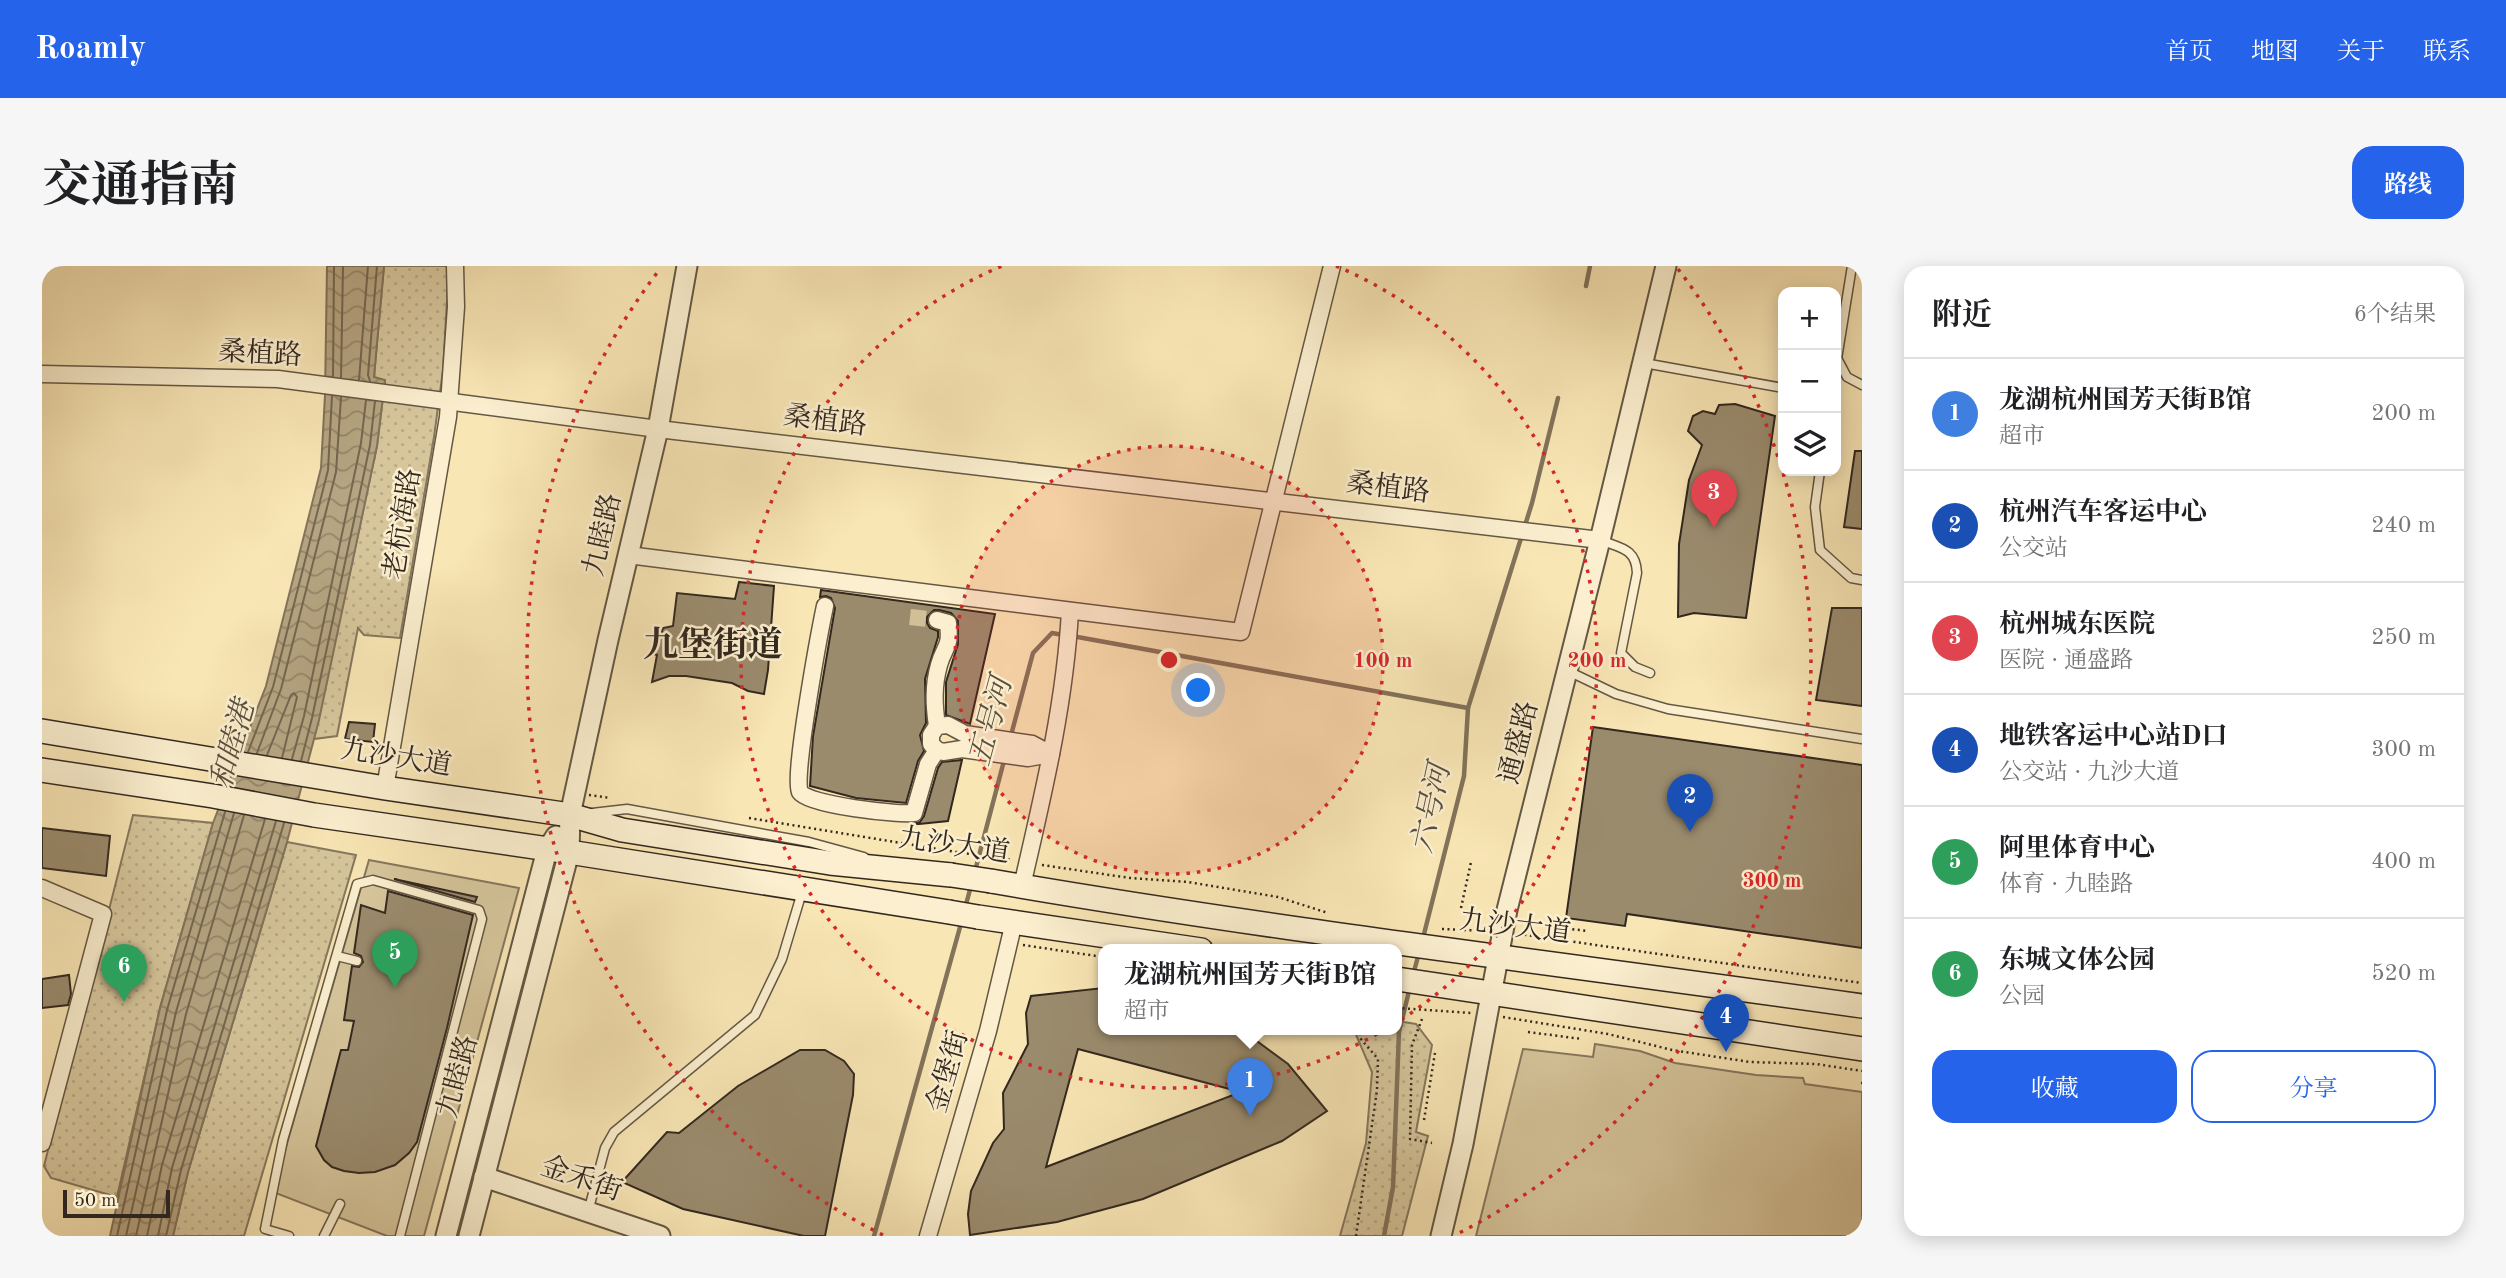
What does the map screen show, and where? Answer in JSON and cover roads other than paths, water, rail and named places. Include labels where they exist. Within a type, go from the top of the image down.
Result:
[{"type":"main road","name":"九沙大道","points":[[42,731],[385,788],[570,815],[622,830],[830,863],[951,875],[1403,944],[1432,938],[1498,955],[1862,1006]]},
{"type":"main road","points":[[42,770],[213,796],[314,815],[949,912],[978,917],[1012,932],[1138,944]]},
{"type":"main road","points":[[1408,981],[1490,1004],[1862,1049]]},
{"type":"street","name":"老杭海路","points":[[385,788],[419,597],[449,402],[456,307],[455,266]]},
{"type":"street","name":"九睦路","points":[[446,1236],[570,815],[659,429],[687,266]]},
{"type":"street","points":[[628,555],[1241,632],[1332,266]]},
{"type":"street","name":"通盛路","points":[[1441,1236],[1463,1144],[1503,931],[1666,266]]},
{"type":"street","name":"桑植路","points":[[42,374],[278,379],[659,429],[1600,540]]},
{"type":"street","points":[[825,606],[801,750],[798,790],[804,797],[847,807],[915,813],[928,764],[937,750]]},
{"type":"street","points":[[1022,886],[1051,754],[1067,662],[1070,611]]},
{"type":"street","points":[[937,620],[948,623],[950,643],[940,663],[933,697],[937,726],[931,735],[931,744],[943,752],[998,746]]},
{"type":"street","points":[[937,726],[948,725],[998,746],[1017,749],[1028,758],[1051,754]]},
{"type":"street","name":"九睦路","points":[[469,1236],[558,851]]},
{"type":"street","points":[[42,888],[103,914],[42,1143]]},
{"type":"street","name":"金堡街","points":[[929,1236],[988,1031],[1012,932]]},
{"type":"street","name":"金禾街","points":[[484,1177],[660,1236]]},
{"type":"lane","points":[[1838,350],[1852,266]]},
{"type":"lane","points":[[1644,363],[1778,387]]},
{"type":"lane","points":[[1841,368],[1847,377],[1862,385]]},
{"type":"lane","points":[[1819,476],[1815,507],[1820,550],[1851,578],[1862,580]]},
{"type":"lane","points":[[1600,540],[1629,551],[1637,561],[1621,653],[1635,667],[1650,673]]},
{"type":"lane","points":[[1568,671],[1616,694],[1668,709],[1862,739]]},
{"type":"lane","points":[[289,1236],[265,1229],[283,1140],[357,884],[373,880],[479,910],[482,919],[400,1236]]},
{"type":"lane","points":[[588,1212],[605,1148],[614,1132],[755,1015],[782,960],[803,889]]},
{"type":"lane","points":[[337,956],[357,961]]},
{"type":"lane","points":[[324,1236],[340,1204]]},
{"type":"water","points":[[327,266],[384,266],[374,377],[385,380],[377,446],[319,720],[287,842],[188,1172],[173,1236],[110,1236],[160,1008],[213,823],[266,686],[321,468]]},
{"type":"waterway","points":[[1586,286],[1590,266]]},
{"type":"waterway","name":"六号河","points":[[1423,938],[1464,776],[1468,708],[1532,503],[1558,398]]},
{"type":"waterway","name":"五号河","points":[[1010,739],[1033,653],[1052,633],[1063,635]]},
{"type":"waterway","name":"五号河","points":[[1072,636],[1468,708]]},
{"type":"waterway","name":"五号河","points":[[975,871],[1005,757]]},
{"type":"waterway","name":"五号河","points":[[965,908],[971,886]]},
{"type":"waterway","name":"五号河","points":[[874,1236],[962,920]]},
{"type":"waterway","name":"六号河","points":[[1413,975],[1419,953]]},
{"type":"waterway","name":"六号河","points":[[1402,1020],[1410,987]]},
{"type":"waterway","name":"六号河","points":[[1384,1236],[1393,1187],[1399,1035]]},
{"type":"tunnel","points":[[910,617],[937,620]]},
{"type":"place","name":"杭州城东医院","points":[[1714,528]]},
{"type":"place","name":"杭州汽车客运中心","points":[[1690,832]]},
{"type":"place","name":"阿里体育中心","points":[[395,988]]},
{"type":"place","name":"东城文体公园","points":[[124,1002]]},
{"type":"place","name":"地铁客运中心站D口","points":[[1726,1052]]},
{"type":"place","name":"龙湖杭州国芳天街B馆","points":[[1250,1116]]},
{"type":"district","name":"九堡街道","points":[[713,646]]},
{"type":"water label","name":"和睦港","points":[[234,745]]}]
